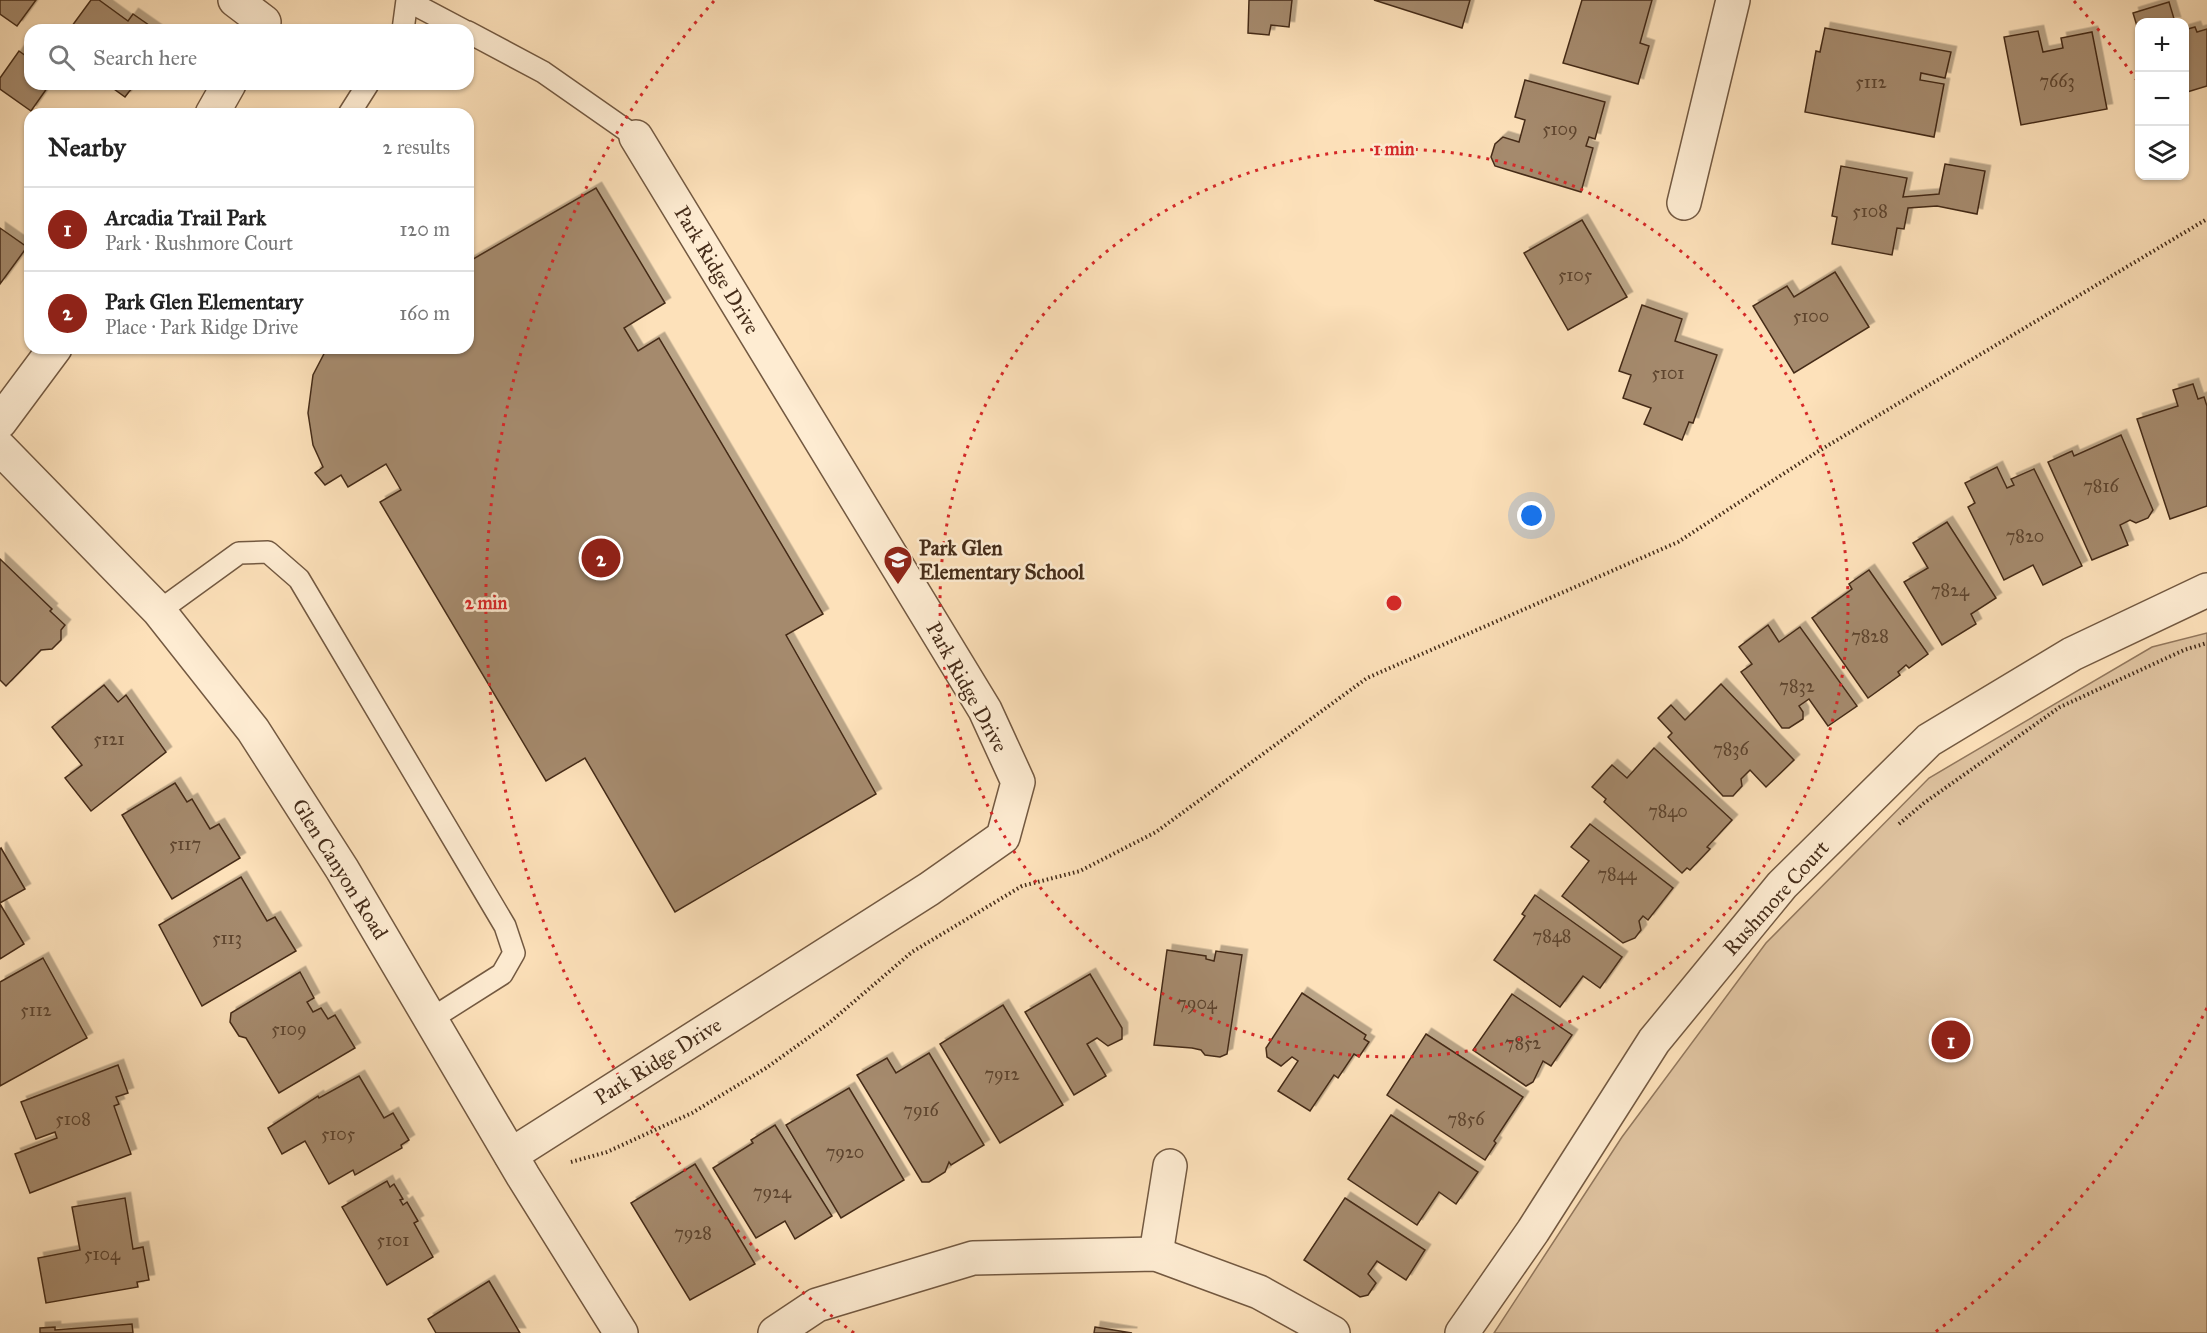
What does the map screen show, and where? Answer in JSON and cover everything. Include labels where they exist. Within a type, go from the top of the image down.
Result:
[{"type":"street","points":[[235,0],[266,17]]},
{"type":"street","points":[[1684,203],[1732,0]]},
{"type":"street","points":[[215,108],[226,90]]},
{"type":"street","name":"Park Ridge Drive","points":[[517,1165],[1003,837],[1018,782],[985,710],[636,137]]},
{"type":"street","points":[[0,422],[51,354]]},
{"type":"street","name":"Glen Canyon Road","points":[[0,448],[159,611],[253,730],[342,869],[517,1165],[621,1333]]},
{"type":"street","name":"Rushmore Court","points":[[1462,1333],[1533,1231],[1654,1041],[1790,877],[1929,740],[2072,654],[2207,590]]},
{"type":"street","points":[[1156,1254],[1170,1166]]},
{"type":"street","points":[[775,1333],[817,1305],[973,1258],[1156,1254],[1259,1292],[1333,1333]]},
{"type":"lane","points":[[404,24],[408,1],[452,24]]},
{"type":"lane","points":[[474,35],[543,72],[636,137]]},
{"type":"lane","points":[[353,108],[364,90]]},
{"type":"lane","points":[[159,611],[239,553],[268,552],[299,579],[504,926],[514,953],[502,974],[431,1019]]},
{"type":"path","points":[[517,1165],[607,1152],[692,1113],[766,1068],[829,1023],[912,952],[1022,886],[1080,871],[1156,832],[1367,678],[1677,542],[1827,446],[2207,219]]},
{"type":"path","points":[[1898,825],[1924,802],[2060,707],[2184,650],[2207,643]]},
{"type":"shaded area","points":[[2207,633],[2207,1333],[1494,1333],[1622,1137],[1766,943],[1929,778],[2152,647]]},
{"type":"building","points":[[0,0],[36,0],[17,26],[0,14]]},
{"type":"building","points":[[91,0],[99,0],[128,21],[133,14],[147,24],[73,24]]},
{"type":"building","points":[[1249,0],[1292,0],[1289,27],[1271,25],[1269,35],[1248,33]]},
{"type":"building","points":[[1374,0],[1470,0],[1462,28]]},
{"type":"building","points":[[1582,0],[1652,0],[1640,43],[1649,46],[1638,84],[1563,63]]},
{"type":"building","points":[[2169,2],[2174,18],[2135,20],[2133,13]]},
{"type":"building","points":[[2195,27],[2197,32],[2207,29],[2207,86],[2189,91],[2189,72],[2189,29]]},
{"type":"building","points":[[1825,28],[1951,52],[1945,78],[1921,73],[1920,80],[1944,84],[1934,137],[1805,112],[1816,51],[1820,52]]},
{"type":"building","points":[[2038,31],[2043,52],[2063,48],[2061,38],[2092,32],[2107,109],[2021,125],[2004,37]]},
{"type":"building","points":[[19,51],[24,55],[24,90],[46,90],[33,108],[27,108],[0,89],[0,78]]},
{"type":"building","points":[[1525,80],[1605,102],[1595,139],[1589,137],[1586,146],[1593,148],[1581,192],[1495,166],[1491,157],[1495,144],[1503,137],[1519,142],[1525,120],[1515,117]]},
{"type":"building","points":[[115,90],[130,90],[125,97]]},
{"type":"building","points":[[1945,164],[1985,171],[1977,214],[1937,206],[1908,208],[1904,229],[1897,228],[1892,255],[1832,244],[1837,217],[1832,216],[1841,166],[1907,178],[1903,197],[1939,194]]},
{"type":"building","points":[[596,188],[665,303],[624,328],[638,351],[659,338],[823,614],[786,635],[876,794],[675,912],[585,758],[546,781],[380,502],[401,490],[386,464],[348,487],[341,475],[325,485],[315,473],[323,467],[313,445],[308,413],[313,375],[324,354],[474,354],[474,259]]},
{"type":"building","points":[[1582,220],[1627,297],[1568,330],[1524,253]]},
{"type":"building","points":[[0,228],[24,245],[24,251],[0,284]]},
{"type":"building","points":[[1835,272],[1869,327],[1794,373],[1753,306],[1787,286],[1794,297]]},
{"type":"building","points":[[1642,305],[1682,319],[1675,341],[1717,355],[1693,423],[1689,422],[1682,440],[1644,424],[1651,408],[1623,398],[1631,375],[1619,371]]},
{"type":"building","points":[[2193,384],[2198,399],[2204,397],[2207,406],[2207,506],[2170,519],[2137,419],[2178,406],[2173,390]]},
{"type":"building","points":[[2121,435],[2153,510],[2148,518],[2136,523],[2130,520],[2120,525],[2128,545],[2092,560],[2048,462],[2072,451],[2074,456]]},
{"type":"building","points":[[1997,467],[2007,488],[2014,485],[2011,479],[2034,469],[2082,566],[2043,585],[2033,565],[2004,580],[1968,507],[1975,503],[1965,483]]},
{"type":"building","points":[[1947,522],[1996,598],[1971,614],[1976,624],[1942,645],[1904,582],[1928,568],[1913,543]]},
{"type":"building","points":[[0,559],[52,609],[50,611],[65,625],[61,630],[61,640],[52,649],[41,650],[6,686],[0,680]]},
{"type":"building","points":[[1869,570],[1928,654],[1909,668],[1906,665],[1898,672],[1900,675],[1868,698],[1812,618],[1852,589],[1849,584]]},
{"type":"building","points":[[1768,625],[1779,642],[1800,627],[1857,706],[1828,726],[1809,699],[1799,706],[1803,712],[1803,719],[1789,728],[1782,728],[1741,672],[1752,664],[1739,647]]},
{"type":"building","points":[[1721,684],[1794,760],[1766,787],[1750,770],[1741,779],[1742,786],[1733,796],[1723,796],[1668,737],[1672,733],[1658,718],[1671,705],[1685,720]]},
{"type":"building","points":[[104,685],[118,702],[126,695],[166,752],[91,811],[65,778],[82,765],[52,727]]},
{"type":"building","points":[[1654,748],[1732,820],[1707,847],[1710,849],[1690,870],[1687,868],[1682,873],[1604,802],[1606,799],[1592,787],[1612,765],[1627,778]]},
{"type":"building","points":[[175,783],[187,802],[192,799],[210,829],[219,824],[240,858],[172,899],[122,815]]},
{"type":"building","points":[[1590,824],[1673,888],[1648,920],[1643,916],[1639,921],[1641,930],[1635,938],[1623,943],[1562,896],[1589,861],[1571,847]]},
{"type":"building","points":[[0,849],[25,889],[0,903]]},
{"type":"building","points":[[241,877],[267,921],[275,917],[296,951],[202,1006],[159,925]]},
{"type":"building","points":[[1535,895],[1622,957],[1600,988],[1583,976],[1560,1007],[1494,960],[1525,916],[1522,914]]},
{"type":"building","points":[[0,904],[24,944],[0,959]]},
{"type":"building","points":[[1167,950],[1206,956],[1206,959],[1214,961],[1216,951],[1242,955],[1227,1054],[1220,1057],[1205,1055],[1201,1050],[1192,1048],[1154,1045]]},
{"type":"building","points":[[43,958],[87,1038],[0,1086],[0,982]]},
{"type":"building","points":[[300,972],[314,998],[307,1002],[313,1012],[321,1008],[328,1019],[335,1015],[355,1048],[279,1093],[246,1038],[239,1036],[230,1022],[231,1013]]},
{"type":"building","points":[[1090,974],[1122,1028],[1122,1039],[1108,1046],[1097,1038],[1087,1044],[1106,1076],[1074,1095],[1025,1012]]},
{"type":"building","points":[[1302,993],[1366,1035],[1364,1039],[1369,1042],[1359,1057],[1354,1054],[1338,1078],[1334,1075],[1310,1111],[1278,1091],[1298,1061],[1292,1057],[1281,1066],[1267,1057],[1266,1048]]},
{"type":"building","points":[[1512,994],[1572,1035],[1551,1066],[1543,1061],[1533,1082],[1526,1086],[1473,1050]]},
{"type":"building","points":[[1003,1005],[1063,1105],[1000,1143],[940,1044]]},
{"type":"building","points":[[1426,1034],[1523,1097],[1494,1141],[1496,1143],[1485,1160],[1387,1095]]},
{"type":"building","points":[[929,1053],[984,1145],[951,1165],[949,1162],[945,1172],[929,1182],[922,1182],[857,1075],[887,1058],[896,1073]]},
{"type":"building","points":[[118,1065],[128,1093],[116,1097],[119,1104],[114,1106],[131,1154],[30,1193],[15,1154],[57,1138],[55,1132],[36,1139],[21,1102]]},
{"type":"building","points":[[359,1076],[384,1118],[393,1113],[409,1140],[401,1145],[402,1148],[355,1175],[353,1170],[329,1184],[305,1141],[282,1154],[268,1128],[318,1096],[319,1098]]},
{"type":"building","points":[[849,1088],[904,1180],[841,1218],[786,1125]]},
{"type":"building","points":[[1391,1115],[1478,1172],[1456,1204],[1439,1192],[1417,1225],[1348,1179]]},
{"type":"building","points":[[775,1125],[832,1216],[795,1239],[785,1221],[756,1238],[713,1168],[753,1143],[751,1140]]},
{"type":"building","points":[[695,1164],[755,1264],[690,1300],[631,1203]]},
{"type":"building","points":[[387,1181],[390,1187],[394,1184],[403,1199],[400,1200],[403,1205],[407,1202],[418,1221],[414,1223],[433,1257],[387,1285],[342,1207]]},
{"type":"building","points":[[125,1198],[133,1249],[143,1247],[149,1280],[137,1282],[138,1287],[46,1303],[38,1258],[80,1250],[72,1207]]},
{"type":"building","points":[[1345,1198],[1425,1250],[1406,1280],[1377,1261],[1368,1274],[1376,1283],[1368,1295],[1360,1297],[1304,1260]]},
{"type":"building","points":[[489,1281],[520,1333],[436,1333],[428,1319]]},
{"type":"building","points":[[132,1324],[133,1333],[40,1333],[40,1328],[55,1327],[55,1330]]},
{"type":"building","points":[[1095,1327],[1132,1333],[1094,1333]]},
{"type":"place","name":"Park Glen Elementary","points":[[601,558]]},
{"type":"place","name":"Park Glen Elementary School","points":[[898,586]]},
{"type":"place","name":"Arcadia Trail Park","points":[[1951,1040]]}]
